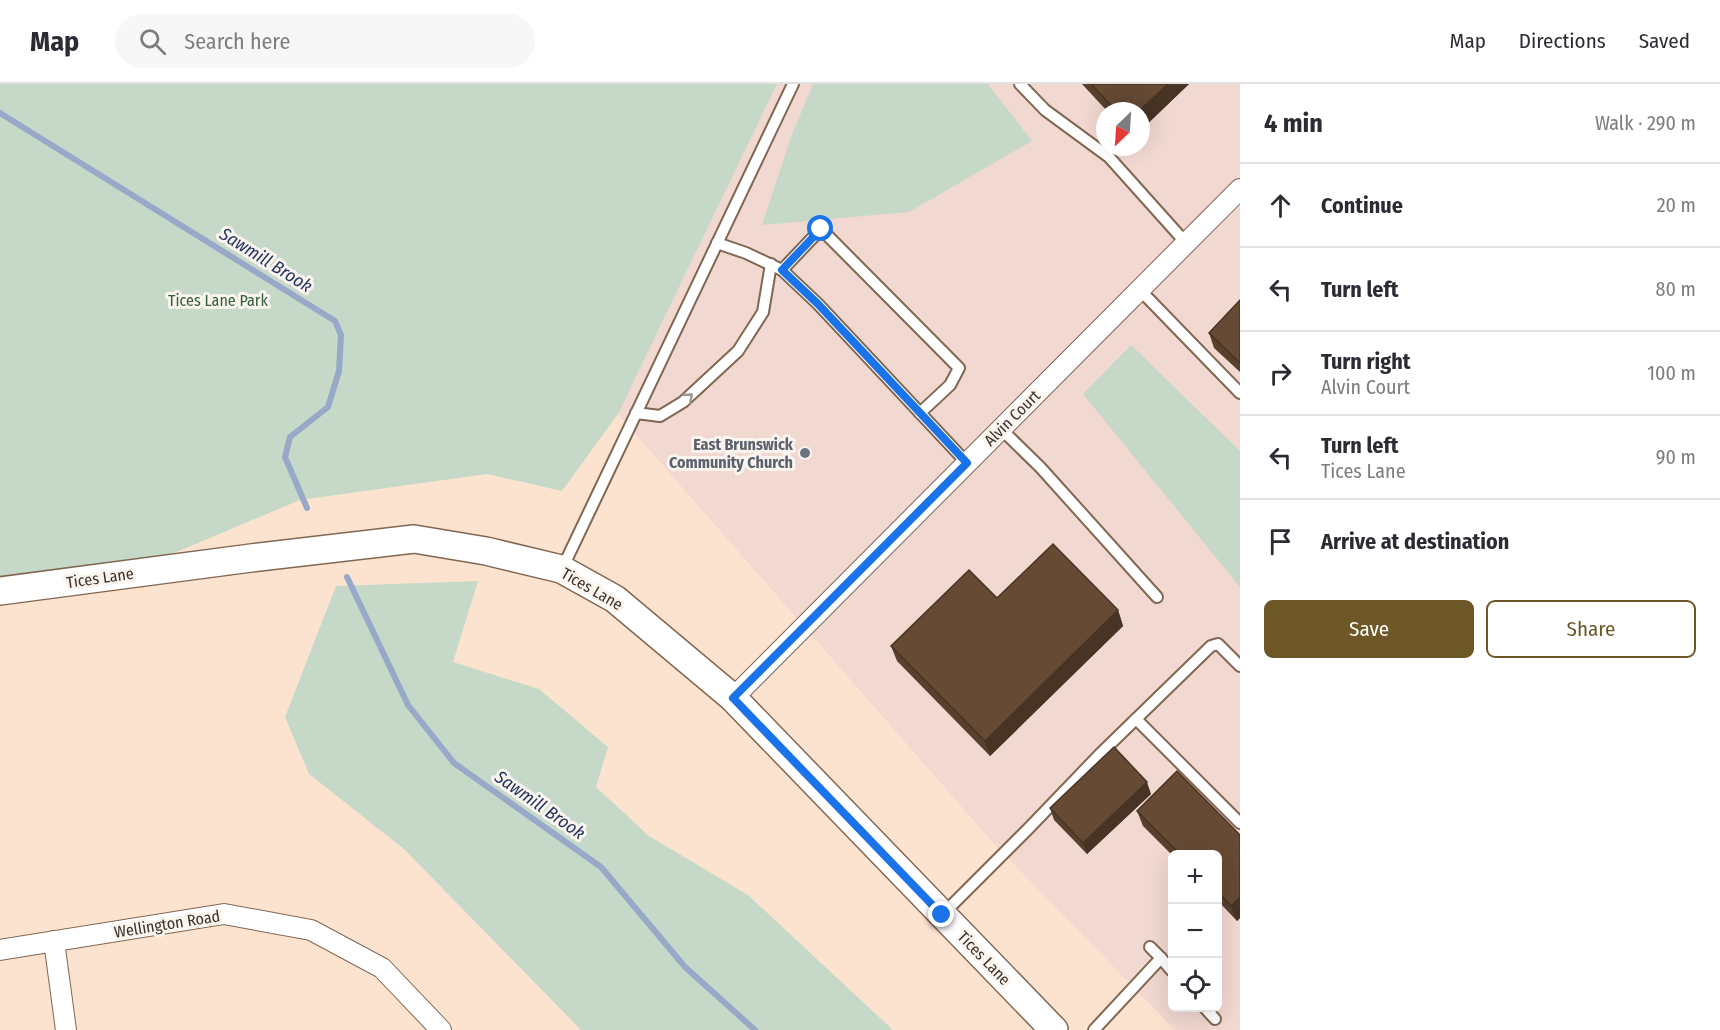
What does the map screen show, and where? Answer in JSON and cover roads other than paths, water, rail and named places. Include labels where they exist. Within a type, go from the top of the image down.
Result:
[{"type":"street","name":"Alvin Court","points":[[733,698],[1240,189]]},
{"type":"street","name":"Tices Lane","points":[[0,591],[414,539],[486,551],[561,570],[615,599],[733,698],[1054,1030]]},
{"type":"street","name":"Wellington Road","points":[[0,950],[224,914],[311,930],[382,968],[441,1030]]},
{"type":"street","points":[[54,941],[66,1030]]},
{"type":"lane","points":[[561,570],[793,84]]},
{"type":"lane","points":[[1020,84],[1045,110],[1109,157],[1186,243]]},
{"type":"lane","points":[[782,270],[821,229],[959,368],[950,385],[920,413]]},
{"type":"lane","points":[[717,243],[782,270],[818,304],[967,463]]},
{"type":"lane","points":[[636,412],[660,416],[683,402],[738,351],[763,312],[771,264]]},
{"type":"lane","points":[[1140,290],[1240,393]]},
{"type":"lane","points":[[1001,429],[1040,467],[1157,597]]},
{"type":"lane","points":[[942,915],[1211,646],[1218,644],[1240,666]]},
{"type":"lane","points":[[1136,719],[1240,823]]},
{"type":"lane","points":[[1150,947],[1168,966]]},
{"type":"lane","points":[[1094,1030],[1161,958]]},
{"type":"lane","points":[[1209,1012],[1215,1019]]},
{"type":"waterway","name":"Sawmill Brook","points":[[0,113],[335,321],[341,335],[339,371],[328,407],[290,437],[285,457],[307,508]]},
{"type":"waterway","name":"Sawmill Brook","points":[[347,577],[408,705],[454,763],[601,867],[685,967],[755,1030]]},
{"type":"place","name":"East Brunswick Community Church","points":[[805,453]]},
{"type":"park label","name":"Tices Lane Park","points":[[218,300]]}]
